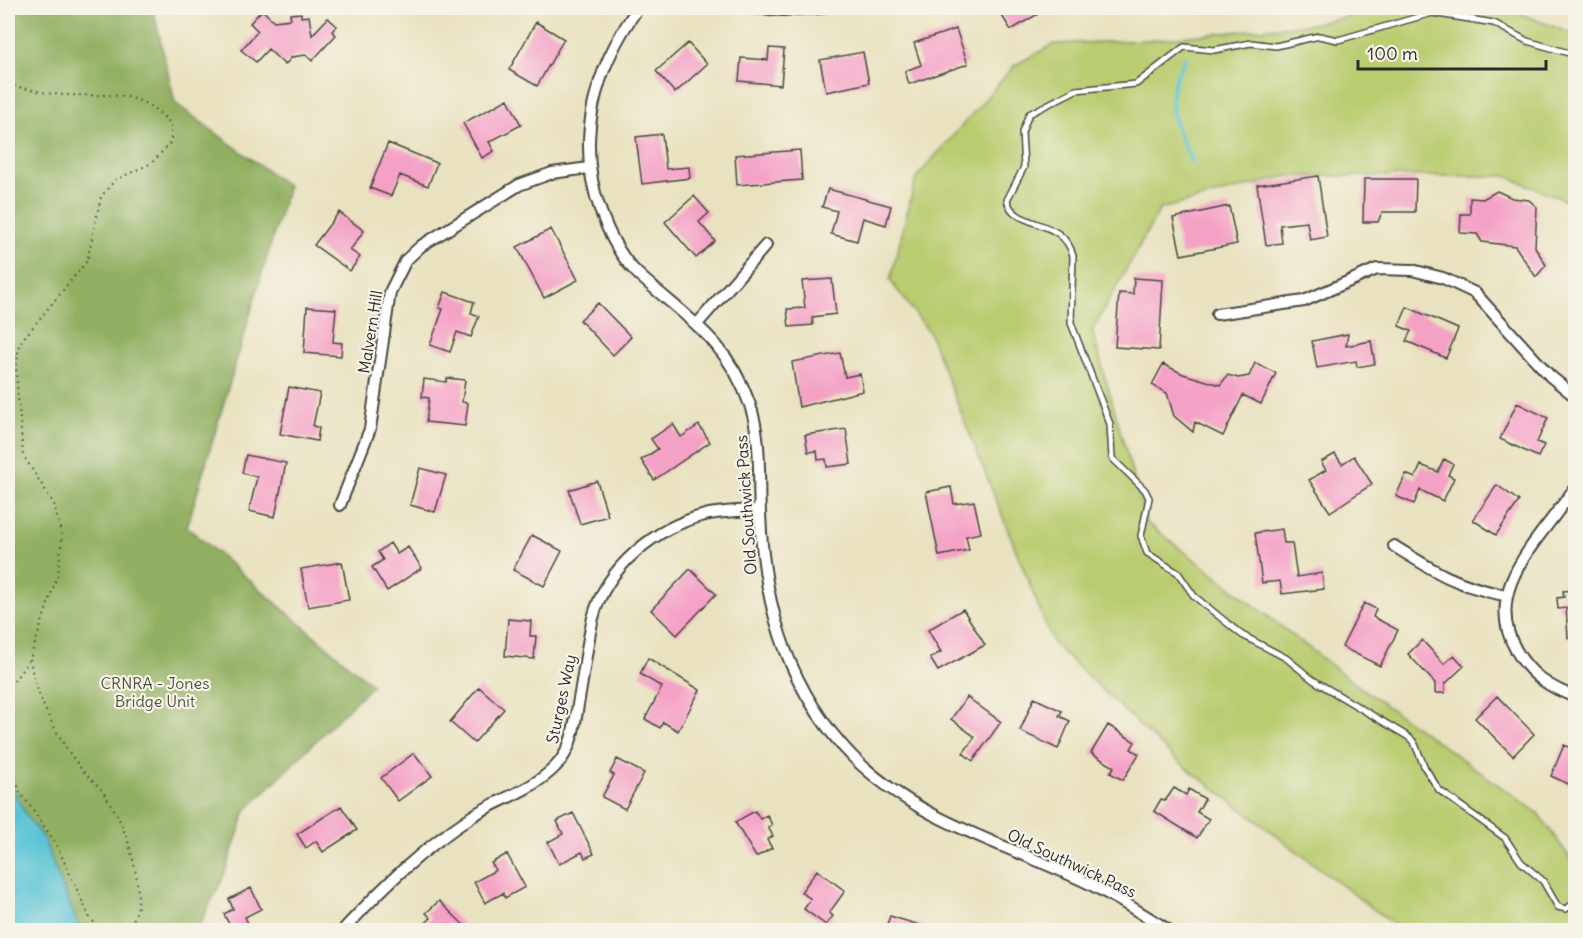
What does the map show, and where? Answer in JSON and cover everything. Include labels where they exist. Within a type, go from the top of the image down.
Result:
[{"type":"street","name":"Old Southwick Pass","points":[[638,8],[613,48],[595,93],[588,145],[589,168],[597,204],[620,250],[636,272],[698,323],[729,361],[750,405],[759,452],[759,510],[766,585],[784,652],[812,705],[853,756],[887,787],[925,812],[1090,884],[1168,930]]},
{"type":"street","points":[[749,8],[783,10],[821,8]]},
{"type":"street","name":"Malvern Hill","points":[[340,505],[370,429],[390,292],[406,260],[420,246],[519,184],[552,173],[589,168]]},
{"type":"street","points":[[698,323],[766,245]]},
{"type":"street","points":[[1217,314],[1304,301],[1377,269],[1412,270],[1443,278],[1475,293],[1550,376],[1575,398]]},
{"type":"street","points":[[1575,486],[1520,563],[1504,595],[1511,641],[1522,661],[1535,676],[1558,691],[1575,698]]},
{"type":"street","name":"Sturges Way","points":[[345,928],[396,873],[422,850],[473,815],[530,787],[561,761],[568,750],[574,724],[594,616],[612,579],[628,560],[656,535],[685,521],[707,514],[759,510]]},
{"type":"street","points":[[1394,546],[1445,578],[1474,590],[1504,595]]},
{"type":"lane","points":[[1575,55],[1551,50],[1527,41],[1494,23],[1432,13],[1338,40],[1319,36],[1276,46],[1251,43],[1214,50],[1184,47],[1136,84],[1076,90],[1029,114],[1022,132],[1024,167],[1008,200],[1012,211],[1019,216],[1054,230],[1071,245],[1073,256],[1071,323],[1110,424],[1112,458],[1146,490],[1149,498],[1141,536],[1147,553],[1178,573],[1194,596],[1242,635],[1287,658],[1321,685],[1407,736],[1414,742],[1425,768],[1439,790],[1505,838],[1521,862],[1543,881],[1558,907],[1566,909],[1575,902]]},
{"type":"path","points":[[8,85],[65,95],[128,95],[156,108],[171,124],[171,142],[152,163],[115,180],[101,197],[87,261],[19,344],[16,372],[23,455],[54,504],[62,538],[58,573],[30,659],[8,689]]},
{"type":"path","points":[[30,659],[33,681],[49,715],[83,771],[102,790],[123,828],[134,868],[138,905],[128,930]]},
{"type":"path","points":[[8,757],[20,792],[55,842],[90,918],[101,930]]},
{"type":"green space","name":"CRNRA - Jones Bridge Unit","points":[[8,8],[153,8],[175,103],[288,186],[187,527],[372,685],[246,810],[223,878],[197,930],[64,930],[8,802]]},
{"type":"green space","points":[[1390,8],[1506,8],[1575,35],[1575,204],[1505,176],[1288,176],[1160,209],[1092,331],[1146,522],[1353,682],[1538,813],[1575,865],[1575,930],[1401,930],[1175,759],[1053,643],[929,332],[890,280],[916,178],[1015,65],[1054,44],[1150,40],[1312,24]]},
{"type":"water","points":[[8,779],[28,818],[43,838],[80,930],[8,930]]},
{"type":"building","points":[[997,8],[1048,8],[1011,30]]},
{"type":"building","points":[[262,10],[274,21],[291,19],[290,14],[301,13],[301,17],[309,16],[312,35],[328,18],[337,26],[332,31],[336,35],[312,61],[306,55],[292,57],[285,65],[268,49],[256,62],[241,50],[258,31],[250,23]]},
{"type":"building","points":[[536,22],[564,39],[537,86],[509,70]]},
{"type":"building","points":[[956,29],[968,64],[909,84],[905,71],[921,65],[914,43]]},
{"type":"building","points":[[688,43],[707,64],[675,93],[656,71]]},
{"type":"building","points":[[769,48],[784,49],[781,85],[739,81],[741,58],[768,60]]},
{"type":"building","points":[[863,52],[869,83],[826,92],[820,60]]},
{"type":"building","points":[[508,99],[521,125],[489,142],[494,151],[482,158],[463,123]]},
{"type":"building","points":[[662,134],[666,169],[689,167],[690,178],[642,184],[636,137]]},
{"type":"building","points":[[388,143],[437,163],[428,186],[400,175],[391,196],[370,188]]},
{"type":"building","points":[[800,150],[802,180],[737,185],[735,155]]},
{"type":"building","points":[[1318,176],[1327,237],[1310,240],[1307,222],[1280,225],[1282,243],[1266,245],[1257,185]]},
{"type":"building","points":[[1364,179],[1416,179],[1415,212],[1382,212],[1378,222],[1363,222]]},
{"type":"building","points":[[828,189],[891,206],[886,225],[863,218],[857,241],[831,234],[837,211],[822,207]]},
{"type":"building","points":[[1497,191],[1512,198],[1529,200],[1537,207],[1535,247],[1546,265],[1536,277],[1515,246],[1482,242],[1477,234],[1460,233],[1461,214],[1470,214],[1470,198],[1483,199]]},
{"type":"building","points":[[694,196],[709,213],[699,222],[715,241],[696,258],[665,222]]},
{"type":"building","points":[[1229,206],[1237,244],[1181,255],[1173,218]]},
{"type":"building","points":[[339,212],[364,231],[350,250],[360,257],[350,271],[314,245]]},
{"type":"building","points":[[551,229],[578,280],[544,298],[517,247]]},
{"type":"building","points":[[1134,278],[1163,280],[1159,350],[1115,347],[1119,293],[1133,294]]},
{"type":"building","points":[[832,279],[836,314],[812,317],[813,325],[789,327],[787,309],[805,308],[802,281]]},
{"type":"building","points":[[445,292],[474,302],[471,313],[479,316],[471,337],[457,332],[450,352],[430,345],[443,309],[439,308]]},
{"type":"building","points":[[598,303],[631,337],[613,355],[580,320]]},
{"type":"building","points":[[307,307],[336,309],[333,342],[342,343],[341,356],[304,353]]},
{"type":"building","points":[[1407,307],[1458,329],[1446,358],[1406,341],[1411,331],[1399,326]]},
{"type":"building","points":[[1348,334],[1346,346],[1371,341],[1375,364],[1357,367],[1356,361],[1317,368],[1312,341]]},
{"type":"building","points":[[840,353],[845,377],[860,374],[863,391],[799,407],[792,362]]},
{"type":"building","points":[[1255,363],[1276,373],[1261,404],[1243,395],[1223,436],[1195,422],[1193,432],[1174,416],[1167,393],[1152,385],[1163,364],[1183,374],[1220,385],[1228,375],[1238,378],[1249,376]]},
{"type":"building","points":[[447,378],[465,380],[462,402],[468,403],[465,426],[426,422],[429,398],[422,397],[424,379],[446,382]]},
{"type":"building","points":[[289,387],[320,393],[313,426],[319,428],[317,441],[280,434]]},
{"type":"building","points":[[1517,403],[1548,418],[1537,442],[1544,445],[1538,457],[1500,439]]},
{"type":"building","points":[[673,424],[681,437],[699,425],[710,442],[654,480],[641,460],[658,449],[651,439]]},
{"type":"building","points":[[846,429],[851,464],[827,467],[826,459],[818,460],[817,451],[808,452],[805,435]]},
{"type":"building","points":[[1335,454],[1342,464],[1354,456],[1372,484],[1330,512],[1309,480],[1326,470],[1321,462]]},
{"type":"building","points":[[246,455],[286,463],[275,517],[249,511],[257,477],[242,473]]},
{"type":"building","points":[[1444,459],[1453,464],[1448,475],[1454,478],[1443,501],[1420,490],[1414,504],[1396,496],[1406,474],[1415,478],[1421,465],[1438,472]]},
{"type":"building","points":[[420,468],[446,475],[435,512],[410,505]]},
{"type":"building","points":[[597,481],[608,516],[580,524],[569,490]]},
{"type":"building","points":[[1497,485],[1519,501],[1496,535],[1473,520]]},
{"type":"building","points":[[951,487],[954,504],[974,501],[981,533],[966,536],[969,550],[939,556],[926,492]]},
{"type":"building","points":[[1282,529],[1284,543],[1292,543],[1297,577],[1322,573],[1324,589],[1282,594],[1280,581],[1262,583],[1255,533]]},
{"type":"building","points":[[532,535],[562,551],[544,586],[513,570]]},
{"type":"building","points":[[390,543],[397,554],[408,547],[422,568],[387,591],[372,567],[383,560],[378,552]]},
{"type":"building","points":[[342,562],[349,600],[308,607],[301,569]]},
{"type":"building","points":[[690,569],[716,594],[677,635],[651,610]]},
{"type":"building","points":[[1575,590],[1575,638],[1568,638],[1566,608],[1558,609],[1557,598],[1564,597],[1563,591]]},
{"type":"building","points":[[1364,603],[1376,609],[1373,617],[1398,630],[1380,666],[1342,647]]},
{"type":"building","points":[[963,609],[985,645],[938,671],[930,658],[941,652],[928,630]]},
{"type":"building","points":[[508,619],[531,621],[530,636],[536,636],[534,659],[505,656]]},
{"type":"building","points":[[1422,640],[1444,664],[1454,655],[1464,666],[1445,684],[1445,693],[1435,693],[1435,683],[1408,654]]},
{"type":"building","points":[[648,658],[700,690],[678,731],[663,722],[660,728],[645,719],[662,687],[640,674]]},
{"type":"building","points":[[479,687],[504,709],[474,743],[450,722]]},
{"type":"building","points":[[1497,696],[1534,734],[1513,756],[1475,718]]},
{"type":"building","points":[[967,697],[1001,722],[973,761],[963,753],[975,737],[951,719]]},
{"type":"building","points":[[1034,698],[1062,711],[1059,716],[1070,721],[1058,749],[1020,731]]},
{"type":"building","points":[[1108,725],[1135,742],[1131,749],[1139,754],[1123,780],[1110,773],[1114,767],[1091,753]]},
{"type":"building","points":[[1564,745],[1575,750],[1575,787],[1551,776]]},
{"type":"building","points":[[414,753],[432,776],[398,801],[381,778]]},
{"type":"building","points":[[617,759],[644,773],[625,809],[602,797],[614,775],[610,773]]},
{"type":"building","points":[[1174,788],[1186,795],[1189,789],[1205,799],[1197,812],[1209,819],[1197,838],[1154,811],[1161,799],[1165,801]]},
{"type":"building","points":[[341,806],[357,830],[323,852],[316,841],[306,848],[297,834]]},
{"type":"building","points":[[755,811],[760,819],[767,815],[772,825],[768,827],[773,836],[767,840],[772,848],[756,857],[735,822]]},
{"type":"building","points":[[573,813],[594,854],[585,858],[582,852],[559,864],[548,842],[563,834],[557,821]]},
{"type":"building","points":[[507,854],[525,887],[505,898],[503,893],[485,903],[474,882],[496,870],[491,863]]},
{"type":"building","points":[[817,870],[845,891],[829,913],[833,916],[826,925],[804,909],[811,899],[801,892]]},
{"type":"building","points":[[251,888],[261,909],[245,917],[251,930],[232,930],[224,914],[233,909],[229,899]]},
{"type":"building","points":[[439,901],[469,930],[418,930],[431,918],[426,913]]},
{"type":"building","points":[[890,916],[929,928],[929,930],[885,930]]},
{"type":"waterway","points":[[1186,56],[1175,79],[1172,103],[1179,134],[1192,162]]}]
